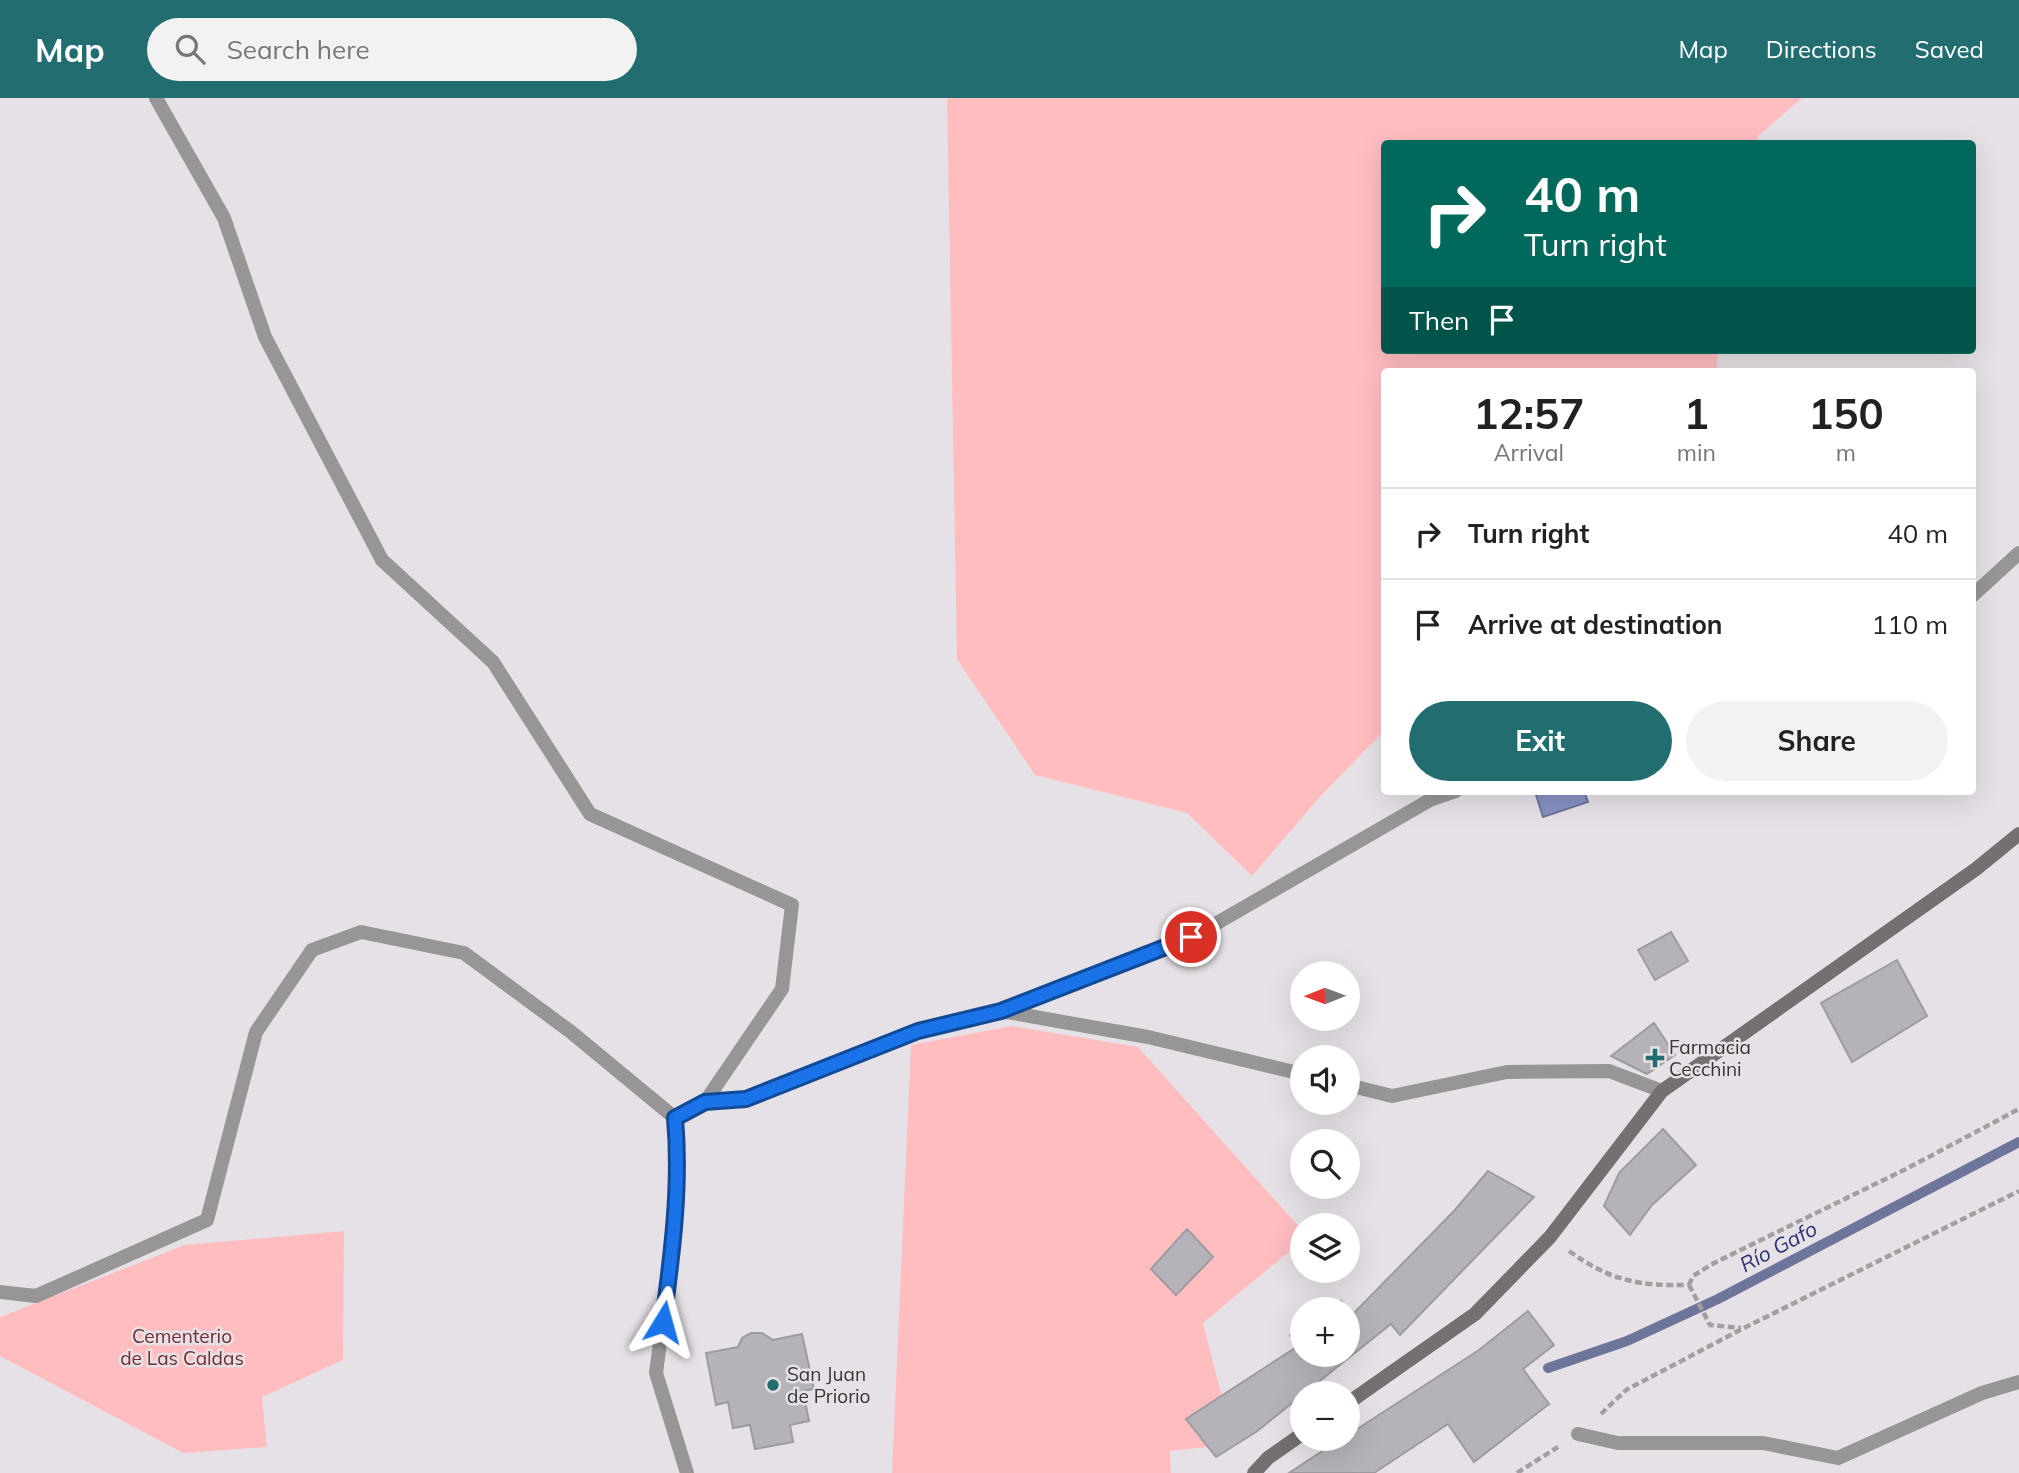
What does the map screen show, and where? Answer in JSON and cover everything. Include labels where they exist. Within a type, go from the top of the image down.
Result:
[{"type":"street","points":[[156,98],[224,218],[265,337],[382,560],[493,662],[590,814],[792,905],[782,989],[705,1102]]},
{"type":"street","points":[[1976,592],[2019,553]]},
{"type":"street","points":[[675,1118],[705,1102],[746,1099],[918,1031],[1001,1011],[1191,937],[1430,800],[1444,795]]},
{"type":"street","points":[[1360,1395],[1475,1314],[1550,1237],[1662,1091],[1976,869],[2019,834]]},
{"type":"street","points":[[0,1292],[36,1296],[207,1220],[256,1032],[312,950],[361,932],[464,953],[571,1032],[675,1118],[678,1153],[673,1245],[656,1373],[687,1473]]},
{"type":"street","points":[[1001,1011],[1148,1037],[1290,1071]]},
{"type":"street","points":[[1360,1088],[1392,1096],[1507,1072],[1609,1071],[1662,1091]]},
{"type":"street","points":[[1578,1433],[1618,1443],[1763,1443],[1838,1458],[1982,1393],[2019,1382]]},
{"type":"street","points":[[1254,1473],[1268,1458],[1290,1442]]},
{"type":"path","points":[[1689,1285],[1693,1276],[1714,1263],[1906,1169],[2019,1109]]},
{"type":"path","points":[[1517,1473],[1578,1433],[1626,1390],[2019,1191]]},
{"type":"path","points":[[1550,1237],[1599,1272],[1649,1286],[1689,1285]]},
{"type":"path","points":[[1689,1285],[1710,1325],[1742,1329]]},
{"type":"green space","points":[[947,98],[1802,98],[1758,136],[1757,140],[1381,140],[1381,354],[1718,354],[1716,368],[1381,368],[1381,734],[1318,799],[1252,876],[1187,813],[1035,775],[957,659]]},
{"type":"green space","points":[[1012,1026],[1138,1047],[1290,1217],[1290,1251],[1203,1323],[1222,1397],[1186,1420],[1208,1447],[1170,1451],[1171,1473],[892,1473],[911,1045]]},
{"type":"green space","name":"Cementerio de Las Caldas","points":[[344,1231],[343,1360],[262,1397],[267,1447],[183,1453],[0,1356],[0,1317],[185,1245]]},
{"type":"water","points":[[1536,795],[1585,795],[1588,802],[1543,817]]},
{"type":"building","points":[[1671,932],[1688,961],[1655,980],[1638,950]]},
{"type":"building","points":[[1897,960],[1927,1016],[1852,1062],[1821,1003]]},
{"type":"building","points":[[1654,1023],[1675,1055],[1647,1074],[1611,1056]]},
{"type":"building","points":[[1663,1129],[1696,1165],[1652,1205],[1630,1235],[1604,1206],[1619,1173]]},
{"type":"building","points":[[1488,1171],[1534,1197],[1400,1335],[1391,1324],[1360,1349],[1360,1307],[1454,1211]]},
{"type":"building","points":[[1187,1229],[1213,1257],[1176,1295],[1151,1269]]},
{"type":"building","points":[[1528,1311],[1554,1345],[1523,1369],[1549,1404],[1474,1462],[1448,1424],[1374,1473],[1289,1473],[1322,1451],[1360,1451],[1360,1427],[1479,1350]]},
{"type":"building","points":[[751,1333],[762,1333],[773,1340],[802,1334],[814,1389],[803,1391],[809,1421],[790,1425],[793,1442],[755,1449],[750,1425],[733,1428],[728,1402],[716,1405],[706,1353],[738,1347],[742,1338]]},
{"type":"building","points":[[1290,1351],[1290,1367],[1337,1367],[1320,1381],[1290,1381],[1290,1405],[1256,1432],[1216,1457],[1186,1419]]},
{"type":"waterway","name":"Río Gafo","points":[[1548,1368],[1627,1341],[1718,1299],[2019,1142]]},
{"type":"place","name":"Farmacia Cecchini","points":[[1655,1058]]},
{"type":"place","name":"San Juan de Priorio","points":[[773,1385]]},
{"type":"route","points":[[663,1322],[673,1245],[678,1153],[675,1118],[705,1102],[746,1099],[918,1031],[1001,1011],[1191,937]]}]
